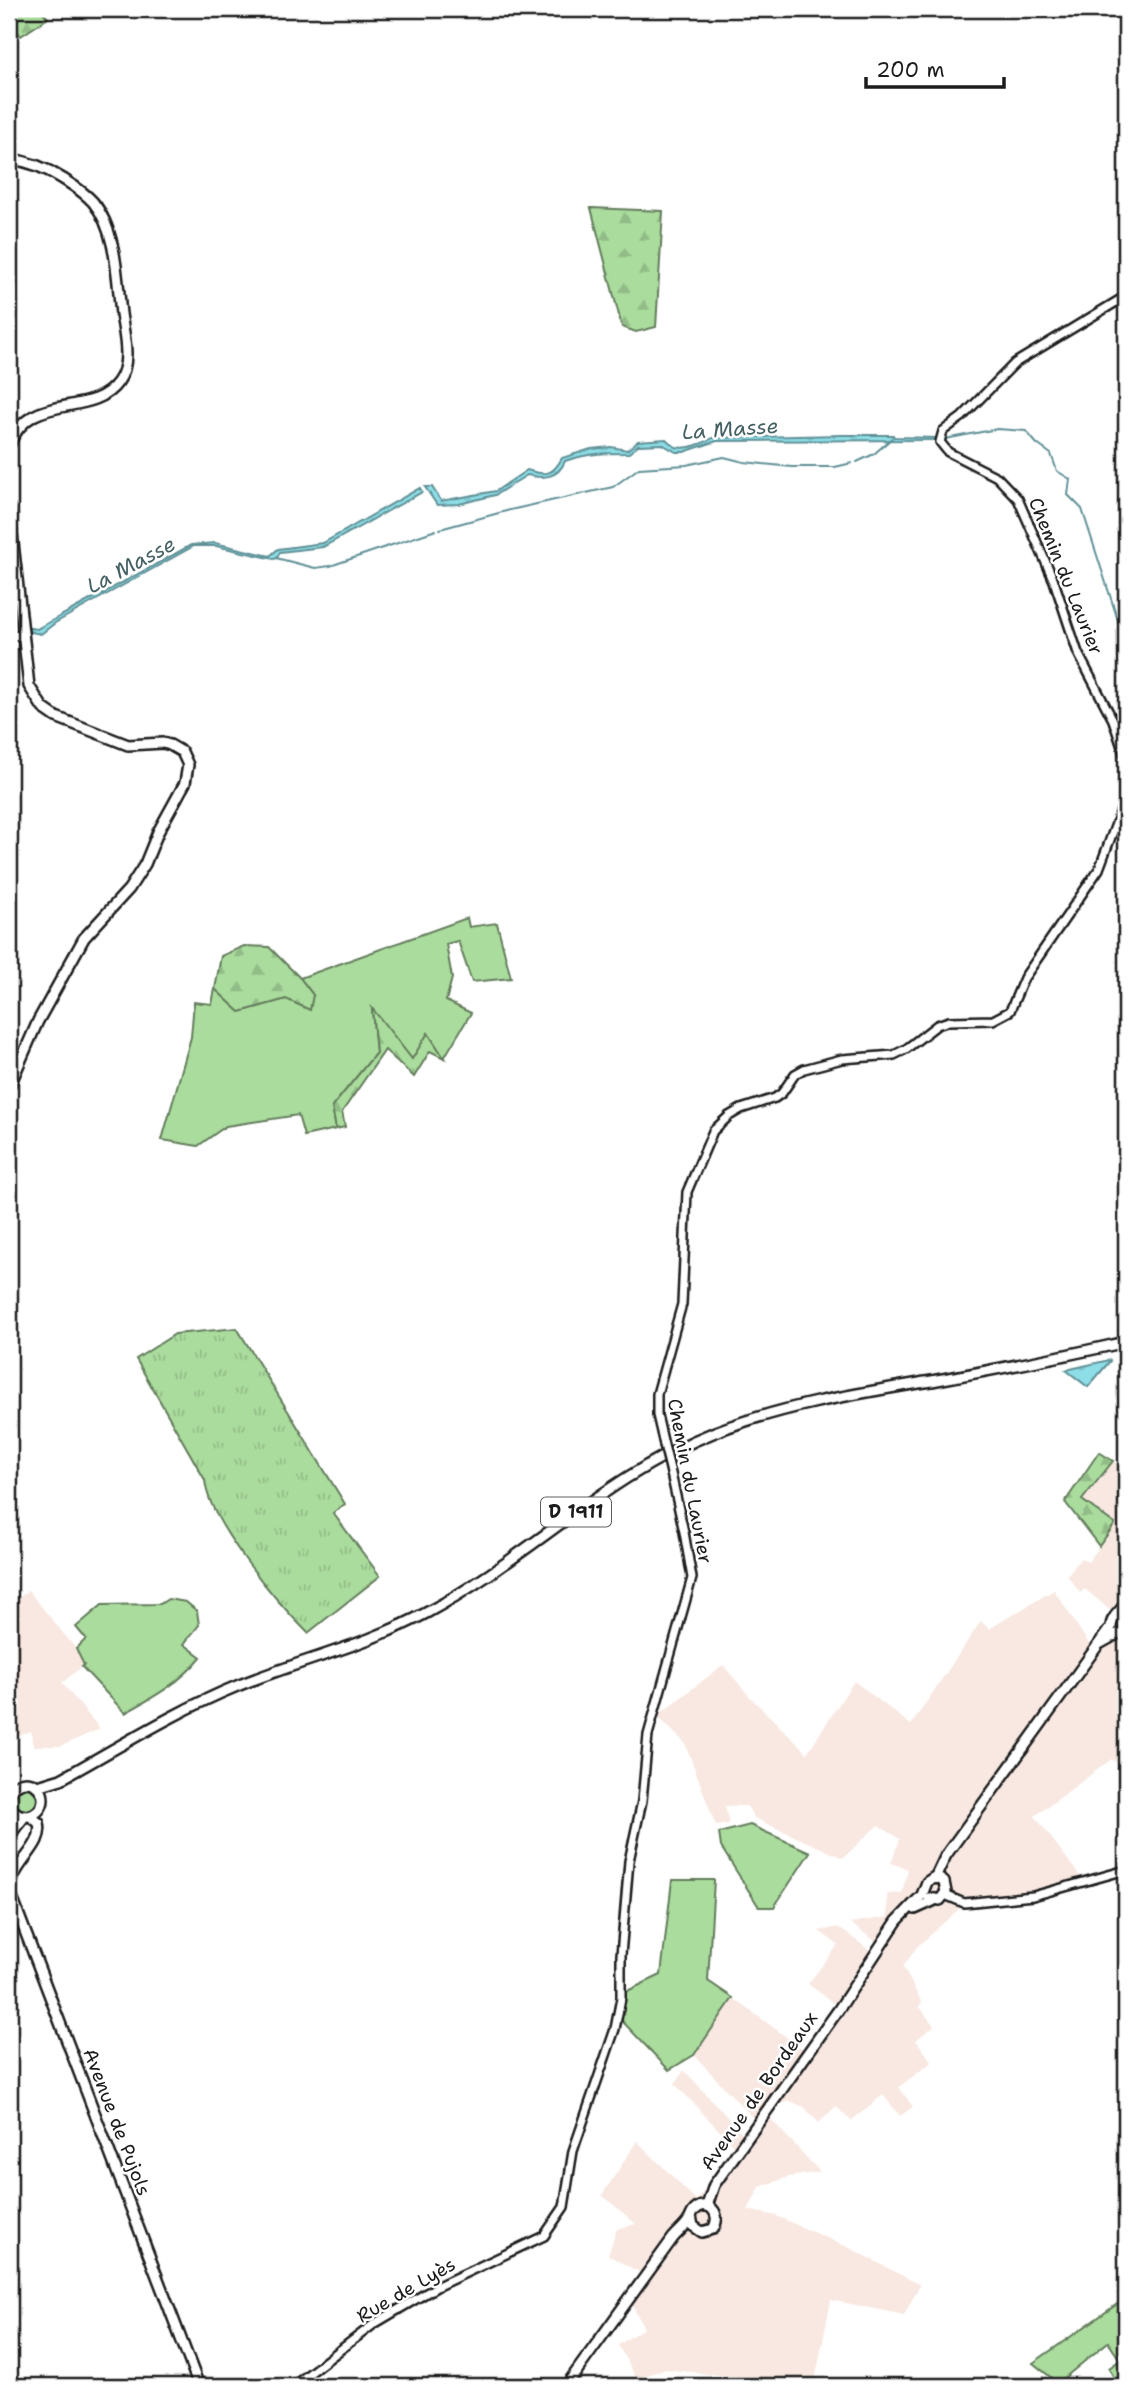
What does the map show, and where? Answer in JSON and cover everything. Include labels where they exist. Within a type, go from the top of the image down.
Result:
[{"type":"main road","points":[[9,159],[40,166],[84,193],[94,204],[104,221],[113,251],[125,343],[125,364],[119,381],[111,390],[87,402],[43,411],[30,418],[18,430],[9,446]]},
{"type":"main road","points":[[9,507],[29,686],[43,708],[56,717],[128,745],[170,745],[182,752],[188,765],[185,783],[158,832],[138,878],[84,938],[38,1021],[9,1087]]},
{"type":"main road","name":"D 1911","points":[[38,1786],[61,1779],[207,1699],[238,1685],[407,1624],[497,1570],[636,1471],[713,1433],[804,1404],[1023,1365],[1126,1342]]},
{"type":"main road","points":[[932,1879],[1094,1648],[1118,1632],[1113,1618],[1122,1614],[1126,1602]]},
{"type":"main road","name":"D 1911","points":[[43,1802],[61,1779]]},
{"type":"main road","points":[[9,1834],[12,1809],[10,1794],[26,1782],[38,1786],[43,1802],[46,1837],[36,1851],[15,1870]]},
{"type":"main road","points":[[9,1834],[43,1802]]},
{"type":"main road","points":[[12,1809],[39,1823],[40,1839],[15,1870]]},
{"type":"main road","points":[[945,1884],[938,1878],[926,1882],[924,1891],[927,1897],[940,1900],[945,1895],[945,1884],[943,1871],[950,1852]]},
{"type":"main road","name":"Avenue de Pujols","points":[[15,1870],[10,1892],[199,2386]]},
{"type":"main road","name":"Avenue de Bordeaux","points":[[846,1999],[888,1935],[924,1891]]},
{"type":"main road","name":"Avenue de Bordeaux","points":[[707,2206],[714,2185],[906,1916],[933,1900]]},
{"type":"main road","points":[[877,1958],[888,1935]]},
{"type":"main road","points":[[566,2386],[668,2247],[691,2216],[699,2207],[707,2206],[715,2211],[717,2222],[713,2229],[684,2234],[668,2247]]},
{"type":"main road","points":[[691,2216],[693,2226],[702,2232]]},
{"type":"street","name":"Chemin du Laurier","points":[[1126,296],[1015,363],[962,417],[943,431],[940,439],[948,452],[997,477],[1018,499],[1054,581],[1079,653],[1113,720],[1126,759]]},
{"type":"street","points":[[9,634],[22,631]]},
{"type":"street","name":"Chemin du Laurier","points":[[544,2236],[564,2207],[573,2151],[615,2029],[621,1998],[623,1922],[629,1861],[642,1801],[649,1735],[691,1586],[691,1568],[657,1415],[657,1394],[682,1304],[687,1192],[713,1131],[741,1109],[775,1098],[782,1093],[795,1074],[842,1059],[894,1055],[937,1025],[948,1021],[993,1020],[1010,1011],[1024,978],[1099,869],[1126,797]]},
{"type":"street","points":[[945,1895],[964,1903],[1040,1895],[1126,1870]]},
{"type":"street","name":"Rue de Lyès","points":[[293,2386],[374,2324],[427,2292],[544,2236]]},
{"type":"shaded area","points":[[1113,1461],[1126,1471],[1126,1754],[1115,1762],[1112,1759],[1035,1816],[1082,1879],[1035,1892],[970,1899],[917,1947],[903,1967],[922,2003],[919,2006],[934,2026],[916,2040],[932,2062],[899,2087],[913,2107],[900,2116],[883,2095],[851,2121],[836,2106],[819,2123],[804,2107],[790,2101],[775,2106],[768,2116],[820,2172],[789,2177],[760,2187],[748,2210],[776,2216],[850,2248],[920,2285],[904,2315],[831,2300],[814,2386],[664,2369],[637,2379],[618,2345],[644,2328],[632,2305],[650,2278],[608,2255],[617,2229],[636,2224],[602,2195],[637,2141],[697,2201],[734,2146],[675,2084],[684,2070],[742,2133],[753,2118],[694,2055],[733,1998],[811,2055],[843,2010],[808,1984],[838,1945],[819,1931],[838,1927],[872,1952],[878,1943],[850,1923],[888,1917],[887,1894],[902,1893],[908,1869],[891,1863],[900,1839],[878,1825],[843,1858],[754,1818],[747,1806],[725,1806],[729,1824],[716,1826],[685,1743],[657,1716],[723,1665],[751,1698],[807,1753],[854,1681],[911,1725],[981,1621],[989,1629],[1054,1590],[1096,1655],[1110,1639],[1111,1611],[1085,1589],[1080,1593],[1067,1575],[1081,1558],[1088,1562],[1115,1525],[1082,1500]]},
{"type":"shaded area","points":[[28,1590],[76,1649],[84,1665],[62,1683],[100,1729],[61,1746],[34,1746],[31,1731],[9,1739],[9,1607]]},
{"type":"green space","points":[[9,9],[40,9],[48,18],[21,36],[9,20]]},
{"type":"green space","points":[[591,208],[663,211],[656,327],[636,332],[622,327]]},
{"type":"green space","points":[[467,918],[469,927],[497,923],[511,978],[472,982],[458,941],[446,944],[452,978],[446,1001],[471,1013],[444,1058],[428,1034],[412,1060],[372,1009],[376,1053],[332,1107],[336,1129],[304,1136],[298,1115],[226,1126],[198,1146],[162,1140],[191,1037],[194,1002],[212,1004],[215,989],[240,1012],[286,999],[313,995],[300,978]]},
{"type":"green space","points":[[244,946],[269,947],[313,995],[310,1010],[286,999],[240,1012],[215,989],[221,956]]},
{"type":"green space","points":[[372,1008],[412,1059],[428,1033],[444,1058],[430,1051],[414,1077],[385,1050],[342,1112],[345,1127],[336,1129],[332,1107],[376,1053]]},
{"type":"green space","points":[[237,1328],[345,1504],[333,1513],[380,1576],[308,1633],[263,1582],[231,1539],[209,1497],[205,1480],[136,1359],[175,1334]]},
{"type":"green space","points":[[1099,1452],[1113,1461],[1082,1500],[1115,1524],[1099,1546],[1065,1502]]},
{"type":"green space","points":[[168,1599],[186,1602],[197,1611],[199,1625],[184,1644],[201,1657],[175,1682],[125,1713],[82,1667],[84,1665],[76,1649],[86,1639],[76,1627],[102,1605],[160,1604]]},
{"type":"green space","points":[[26,1786],[35,1790],[39,1799],[35,1808],[26,1812],[17,1808],[13,1799],[17,1790]]},
{"type":"green space","points":[[750,1825],[810,1852],[774,1907],[759,1907],[721,1847],[719,1833]]},
{"type":"green space","points":[[672,1880],[714,1880],[708,1981],[733,1998],[694,2055],[669,2070],[621,2020],[623,1993],[661,1975]]},
{"type":"green space","points":[[1126,2298],[1126,2386],[1118,2386],[1109,2368],[1120,2360],[1108,2342],[1058,2383],[1033,2363]]},
{"type":"water","points":[[893,435],[938,440],[717,441],[684,452],[676,452],[662,444],[638,445],[629,453],[597,454],[565,461],[558,471],[550,476],[527,475],[495,495],[459,504],[437,505],[425,487],[432,487],[441,501],[496,491],[527,470],[548,473],[562,458],[591,449],[611,447],[627,450],[638,441],[666,439],[676,447],[685,448],[713,438]]},
{"type":"water","points":[[420,488],[422,492],[323,547],[280,552],[274,559],[216,546],[194,546],[55,623],[41,634],[25,631],[24,627],[37,629],[191,545],[215,543],[270,556],[278,549],[323,543]]},
{"type":"water","points":[[1109,1360],[1088,1387],[1066,1370]]},
{"type":"waterway","name":"La Masse","points":[[945,439],[997,429],[1026,431],[1037,444],[1051,454],[1057,471],[1070,479],[1068,495],[1082,509],[1126,645]]},
{"type":"waterway","name":"La Masse","points":[[857,462],[874,454],[892,438]]},
{"type":"waterway","name":"La Masse","points":[[440,529],[613,487],[639,468],[686,465],[724,457],[792,467],[835,467],[852,463]]},
{"type":"waterway","name":"La Masse","points":[[276,558],[315,568],[330,566],[436,530]]}]
